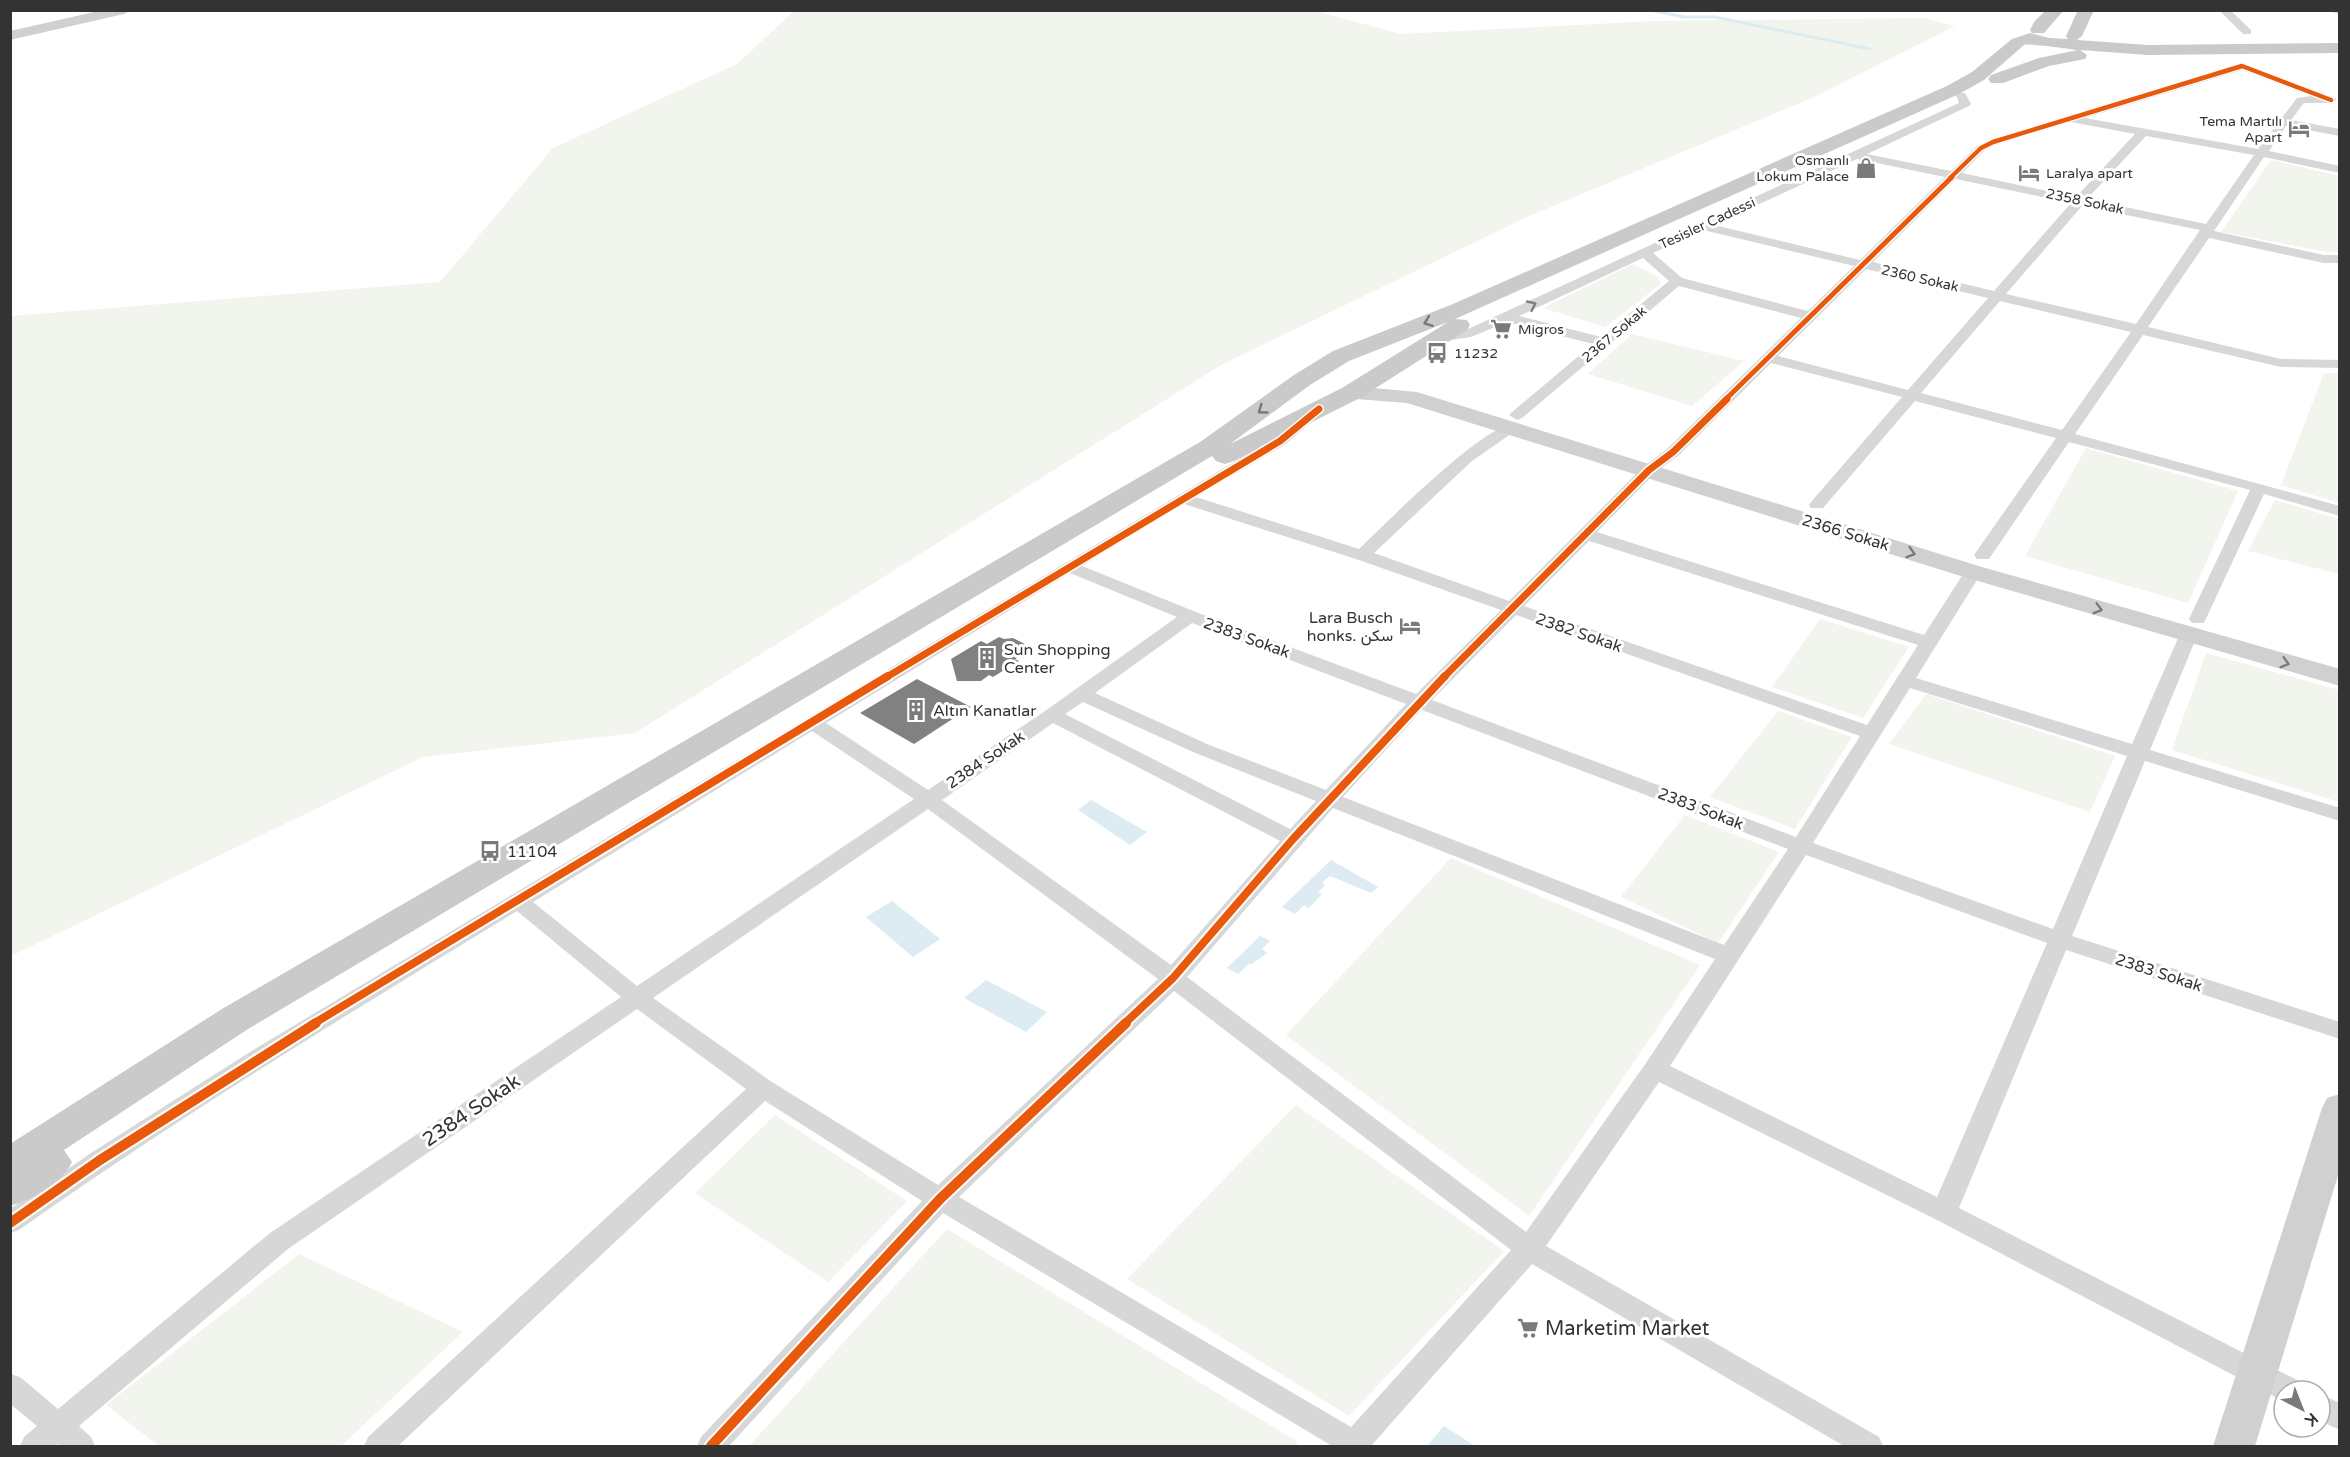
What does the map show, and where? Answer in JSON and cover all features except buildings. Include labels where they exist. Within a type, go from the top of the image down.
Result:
[{"type":"main road","points":[[10,1165],[235,1019],[1209,447],[1341,356],[1461,309],[1953,90],[1978,76],[2005,56],[2018,42],[2034,34],[2056,10]]},
{"type":"main road","points":[[2034,34],[2041,42],[2085,26],[2099,33],[2148,47]]},
{"type":"main road","points":[[1996,79],[2076,28],[2148,47],[2340,48]]},
{"type":"main road","points":[[10,1190],[145,1098],[245,1035],[1229,454],[1352,393],[1438,338],[1478,316],[1996,79],[2062,58],[2148,47],[2340,43]]},
{"type":"main road","points":[[1341,356],[1368,358],[1380,366],[1383,374]]},
{"type":"main road","points":[[1309,376],[1312,383],[1322,389],[1352,393]]},
{"type":"street","points":[[10,36],[124,10]]},
{"type":"street","points":[[2224,10],[2247,32]]},
{"type":"street","points":[[711,1446],[940,1199],[1173,978],[1293,839],[1420,701],[1585,534],[1769,358],[1980,148],[1993,142],[2242,66],[2335,100]]},
{"type":"street","name":"Tesisler Cadessi","points":[[1438,338],[1471,333],[1856,155],[1965,104],[1961,95]]},
{"type":"street","points":[[518,902],[636,997],[763,1088],[940,1199],[1355,1446],[1529,1249],[1655,1069],[1801,846],[1978,563],[2206,230],[2283,122],[2301,100],[2335,100]]},
{"type":"street","points":[[2072,118],[2340,170]]},
{"type":"street","points":[[2283,122],[2340,133]]},
{"type":"street","points":[[1817,505],[2080,200],[2145,131]]},
{"type":"street","name":"2358 Sokak","points":[[1856,155],[2080,200],[2324,259],[2340,259]]},
{"type":"street","name":"2360 Sokak","points":[[1702,226],[2281,363],[2340,364]]},
{"type":"street","points":[[1644,252],[1677,280],[1811,316]]},
{"type":"street","points":[[2324,259],[2340,273]]},
{"type":"street","name":"2367 Sokak","points":[[1362,555],[1466,458],[1513,421],[1677,280]]},
{"type":"street","points":[[1506,317],[1603,342]]},
{"type":"street","points":[[1769,358],[2259,487],[2340,511]]},
{"type":"street","name":"2366 Sokak","points":[[1383,374],[1513,421],[2193,627],[2340,678]]},
{"type":"street","name":"2366 Sokak","points":[[1352,393],[1409,397],[1513,421]]},
{"type":"street","points":[[10,1223],[100,1160],[258,1058],[1182,498],[1280,441],[1319,409]]},
{"type":"street","name":"2366 Sokak","points":[[1656,465],[1817,505],[1978,563]]},
{"type":"street","points":[[1944,1212],[2193,627],[2259,487]]},
{"type":"street","name":"2382 Sokak","points":[[1182,498],[1362,555],[1873,734]]},
{"type":"street","points":[[1585,534],[1929,643]]},
{"type":"street","name":"2383 Sokak","points":[[1070,567],[1190,616],[1801,846],[2060,940],[2340,1031]]},
{"type":"street","name":"2384 Sokak","points":[[34,1446],[279,1241],[1052,715],[1190,616]]},
{"type":"street","name":"2366 Sokak","points":[[2193,627],[2340,662]]},
{"type":"street","points":[[1906,681],[2340,815]]},
{"type":"street","points":[[1081,694],[1200,748],[1729,956]]},
{"type":"street","points":[[1052,715],[1293,839]]},
{"type":"street","points":[[812,722],[927,799],[1173,978],[1529,1249],[1869,1446]]},
{"type":"street","points":[[1655,1069],[1944,1212],[2272,1381]]},
{"type":"street","points":[[378,1446],[763,1088]]},
{"type":"street","points":[[2234,1446],[2340,1108]]},
{"type":"street","points":[[10,1386],[81,1446]]},
{"type":"shaded area","points":[[794,11],[1315,11],[1401,34],[1655,21],[1924,18],[1955,26],[1814,97],[1529,216],[1221,365],[635,733],[423,757],[11,956],[11,316],[440,282],[553,148],[737,64]]},
{"type":"shaded area","points":[[2271,160],[2339,176],[2339,252],[2328,252],[2221,232]]},
{"type":"shaded area","points":[[1633,264],[1658,277],[1661,284],[1605,327],[1543,308]]},
{"type":"shaded area","points":[[1632,334],[1744,361],[1692,406],[1588,374]]},
{"type":"shaded area","points":[[2324,373],[2339,373],[2339,503],[2281,485]]},
{"type":"shaded area","points":[[2086,448],[2238,491],[2188,603],[2025,556]]},
{"type":"shaded area","points":[[2275,500],[2339,519],[2339,574],[2248,551]]},
{"type":"shaded area","points":[[1820,619],[1909,647],[1863,718],[1772,687]]},
{"type":"shaded area","points":[[2206,653],[2339,690],[2339,802],[2172,750]]},
{"type":"shaded area","points":[[1926,694],[2115,756],[2090,812],[1889,744]]},
{"type":"shaded area","points":[[1778,711],[1852,737],[1795,829],[1710,797]]},
{"type":"shaded area","points":[[1091,800],[1147,832],[1130,845],[1078,810]]},
{"type":"shaded area","points":[[1685,815],[1779,852],[1718,943],[1621,897]]},
{"type":"shaded area","points":[[1451,858],[1700,965],[1529,1216],[1286,1035]]},
{"type":"shaded area","points":[[1331,860],[1378,887],[1371,893],[1330,876],[1322,882],[1325,885],[1318,892],[1322,894],[1309,908],[1304,905],[1295,914],[1282,907]]},
{"type":"shaded area","points":[[892,901],[940,939],[913,957],[866,917]]},
{"type":"shaded area","points":[[1260,936],[1270,941],[1262,949],[1267,953],[1238,974],[1227,968]]},
{"type":"shaded area","points":[[986,980],[1047,1012],[1026,1032],[964,998]]},
{"type":"shaded area","points":[[1296,1105],[1504,1251],[1349,1416],[1127,1279]]},
{"type":"shaded area","points":[[775,1115],[907,1201],[828,1282],[695,1193]]},
{"type":"shaded area","points":[[947,1229],[1298,1442],[1294,1446],[749,1446]]},
{"type":"shaded area","points":[[299,1254],[463,1332],[341,1446],[159,1446],[106,1405]]},
{"type":"shaded area","points":[[1444,1426],[1475,1446],[1427,1446]]},
{"type":"waterway","points":[[1650,10],[1684,17],[1715,17],[1870,49]]},
{"type":"cycle path","points":[[711,1446],[940,1199],[1173,978],[1293,839],[1420,701],[1649,470],[1673,452],[1981,148],[1993,142],[2242,66],[2331,100]]},
{"type":"cycle path","points":[[10,1223],[100,1160],[258,1058],[1182,498],[1280,441],[1319,409]]},
{"type":"place","name":"Tema Martılı Apart","points":[[2299,129]]},
{"type":"place","name":"Osmanlı Lokum Palace","points":[[1866,168]]},
{"type":"place","name":"Laralya apart","points":[[2029,173]]},
{"type":"place","name":"Migros","points":[[1501,329]]},
{"type":"place","name":"11232","points":[[1437,353]]},
{"type":"place","name":"Lara Busch honks. سكن","points":[[1410,626]]},
{"type":"place","name":"Sun Shopping Center","points":[[987,658]]},
{"type":"place","name":"Altın Kanatlar","points":[[916,710]]},
{"type":"place","name":"11104","points":[[490,851]]},
{"type":"place","name":"Marketim Market","points":[[1528,1328]]}]
